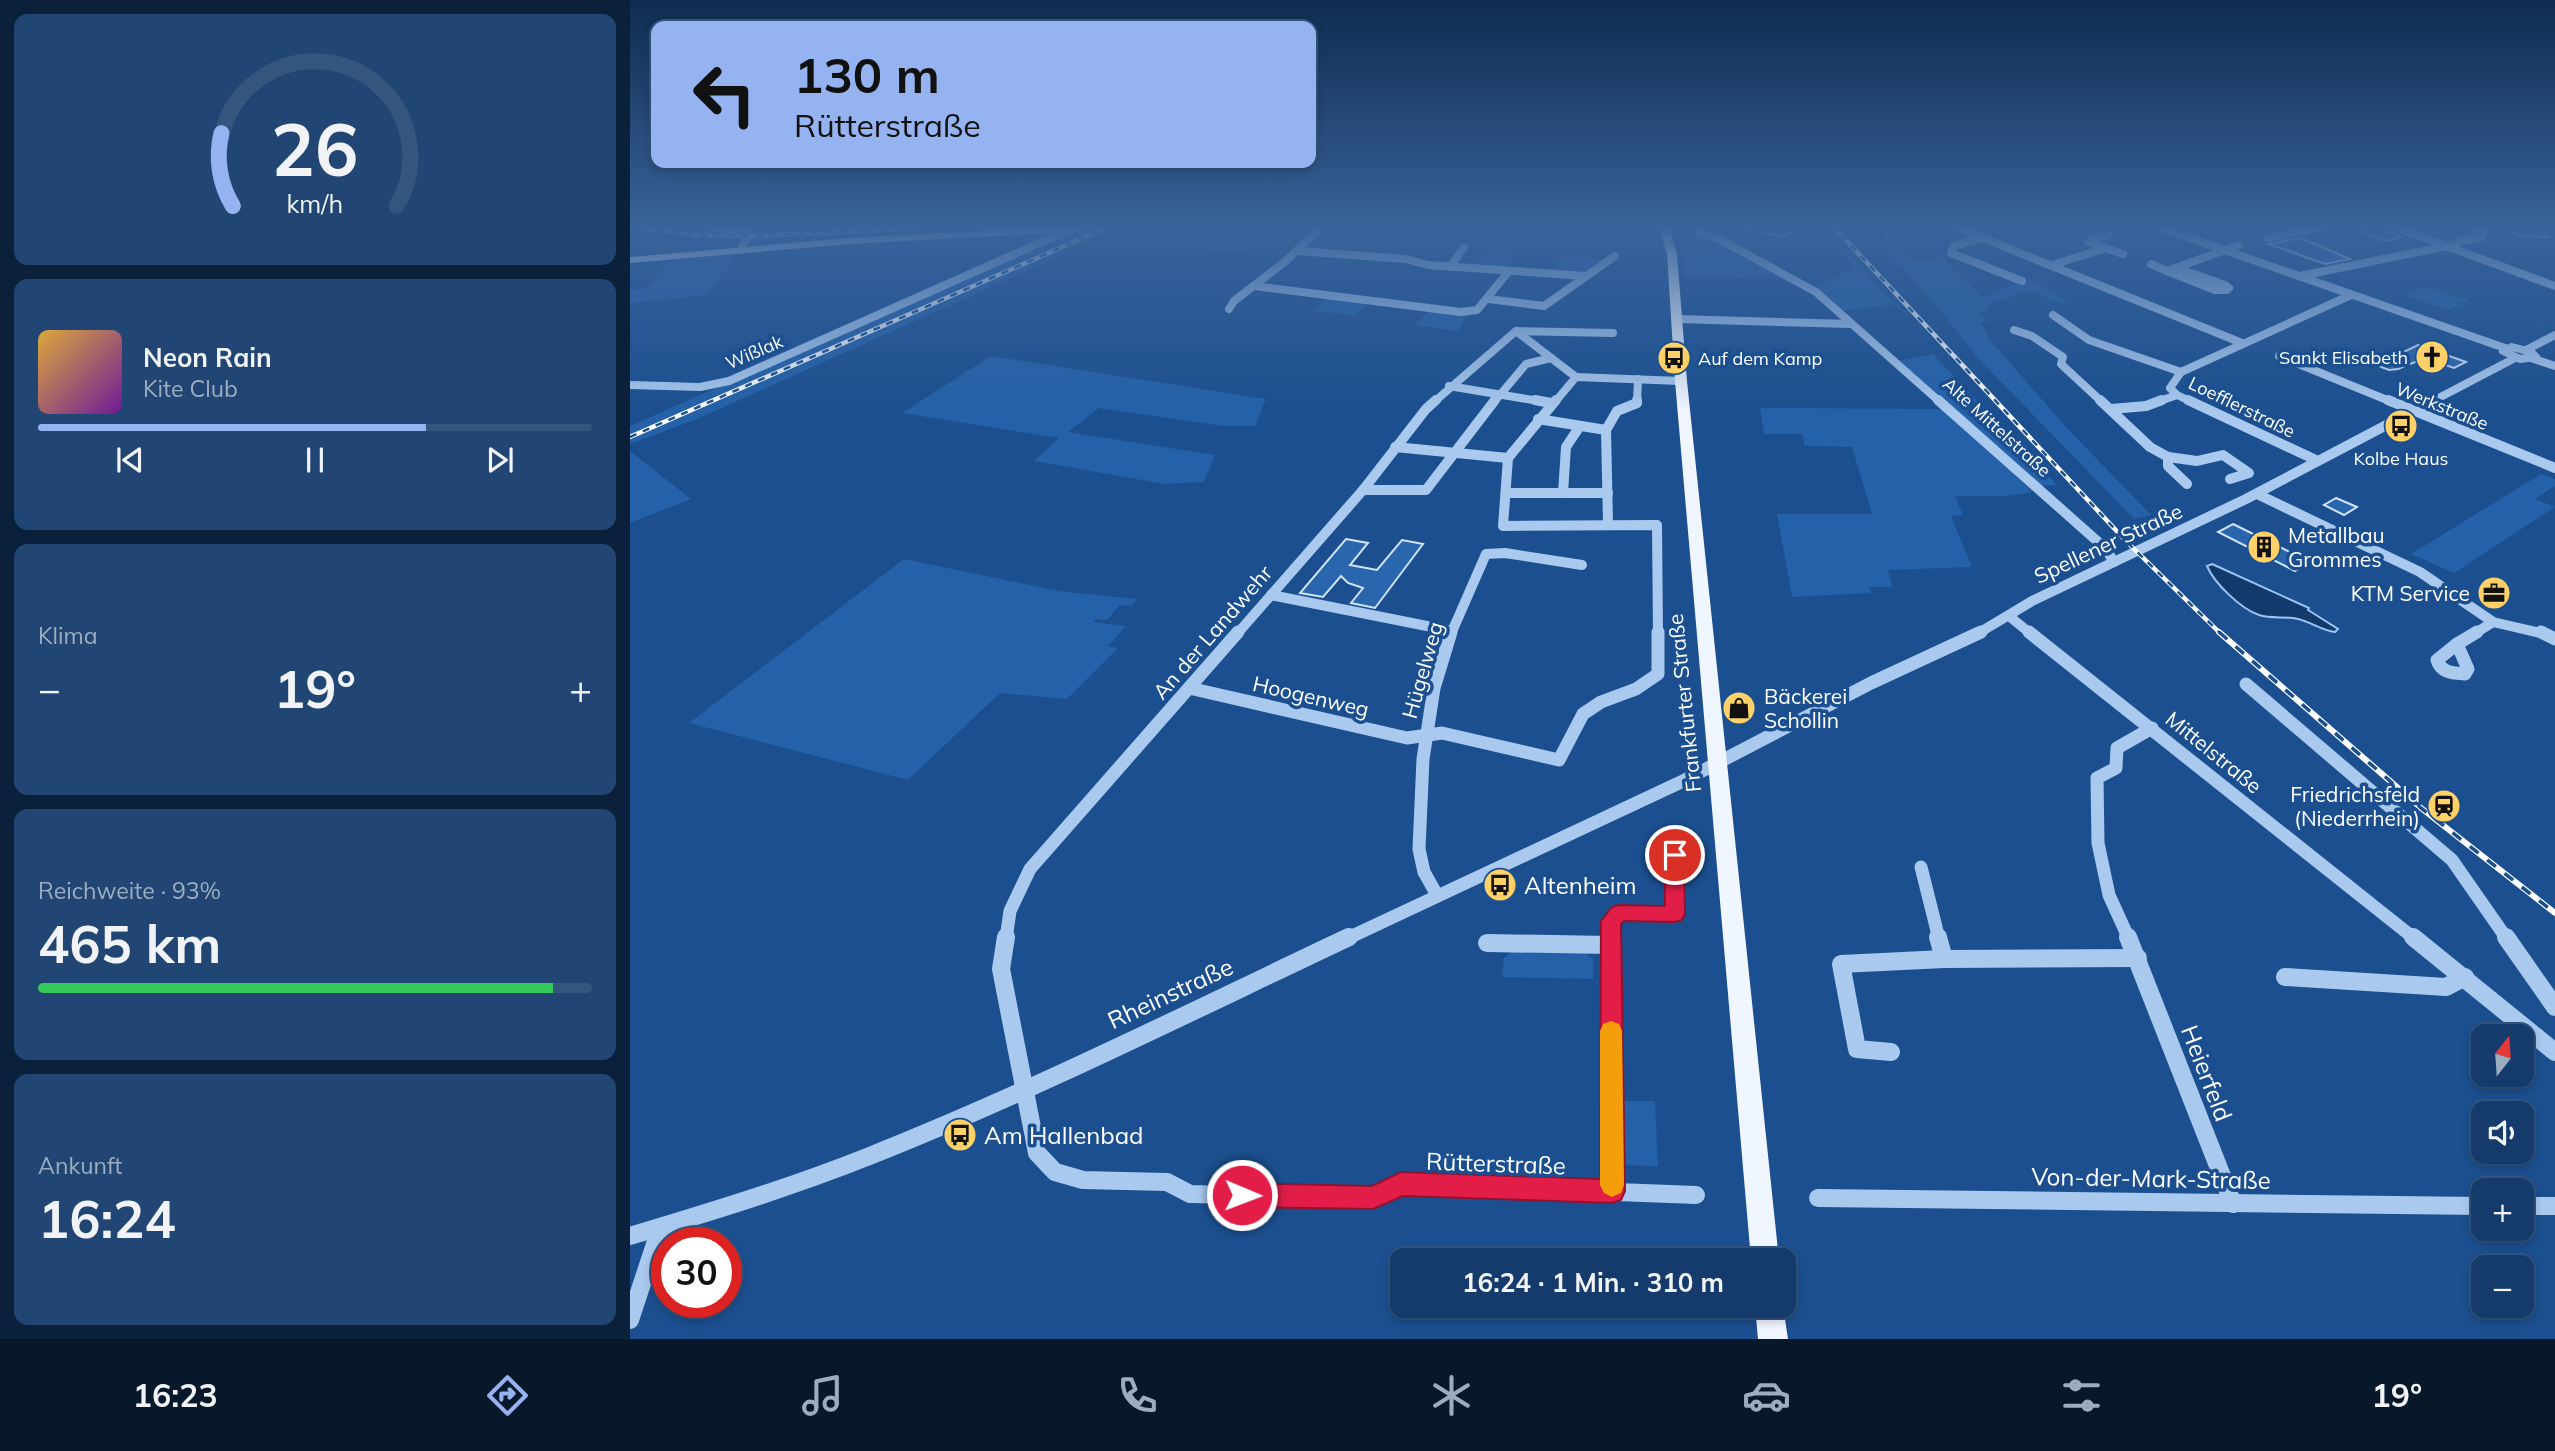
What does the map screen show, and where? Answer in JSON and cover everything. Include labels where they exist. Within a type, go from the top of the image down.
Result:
[{"type":"main road","name":"Frankfurter Straße","points":[[1674,287],[1764,1248]]},
{"type":"main road","points":[[1770,1318],[1773,1339]]},
{"type":"street","name":"Wißlak","points":[[630,385],[717,385],[938,287]]},
{"type":"street","points":[[1229,310],[1234,301],[1252,287]]},
{"type":"street","points":[[1268,287],[1461,312],[1477,310],[1489,299],[1491,296],[1488,293],[1493,287]]},
{"type":"street","points":[[1489,299],[1544,306],[1570,287]]},
{"type":"street","name":"Alte Mittelstraße","points":[[1809,287],[2105,548],[2114,562]]},
{"type":"street","points":[[2107,287],[2242,343]]},
{"type":"street","points":[[2210,287],[2216,290],[2228,287]]},
{"type":"street","points":[[2331,287],[2505,348],[2526,350],[2534,354],[2534,359]]},
{"type":"street","name":"Loefflerstraße","points":[[2318,461],[2177,395],[2170,388],[2181,372],[2351,295]]},
{"type":"street","name":"Loefflerstraße","points":[[2053,315],[2089,340],[2181,372]]},
{"type":"street","points":[[1676,318],[1851,324]]},
{"type":"street","points":[[2014,330],[2032,337],[2063,357],[2061,364],[2150,447],[2168,457],[2197,460],[2223,455],[2249,472],[2231,479]]},
{"type":"street","points":[[1516,331],[1576,377],[1681,381]]},
{"type":"street","points":[[1516,331],[1613,333]]},
{"type":"street","name":"An der Landwehr","points":[[1023,1090],[1001,968],[1010,911],[1030,869],[1363,490],[1426,409],[1449,386],[1516,331]]},
{"type":"street","points":[[2526,350],[2555,335]]},
{"type":"street","points":[[2505,348],[2505,353],[2515,358],[2534,359],[2555,366]]},
{"type":"street","name":"Werkstraße","points":[[2279,356],[2555,468]]},
{"type":"street","points":[[1363,490],[1426,490],[1499,395],[1526,365],[1551,358]]},
{"type":"street","name":"Spellener Straße","points":[[1718,763],[1871,683],[1980,633],[2032,601],[2257,494],[2515,358]]},
{"type":"street","points":[[1576,377],[1551,403],[1508,458],[1503,526],[1608,524],[1606,430],[1617,411],[1637,403],[1639,379]]},
{"type":"street","points":[[1449,386],[1551,403]]},
{"type":"street","points":[[2111,409],[2146,406],[2177,395]]},
{"type":"street","points":[[1538,419],[1606,430]]},
{"type":"street","points":[[1563,493],[1566,447],[1580,426]]},
{"type":"street","points":[[1395,447],[1452,455],[1508,458]]},
{"type":"street","points":[[2168,457],[2168,466],[2187,484]]},
{"type":"street","points":[[1506,493],[1608,493]]},
{"type":"street","points":[[2257,494],[2420,572],[2493,622],[2536,630],[2555,639]]},
{"type":"street","name":"Hoogenweg","points":[[1189,688],[1407,738],[1442,733],[1559,760],[1583,714],[1601,702],[1636,689],[1658,674],[1657,525],[1608,524]]},
{"type":"street","name":"Hügelweg","points":[[1437,895],[1426,881],[1418,860],[1424,736],[1435,680],[1466,594],[1486,554],[1504,553],[1582,565]]},
{"type":"street","points":[[1271,595],[1452,631]]},
{"type":"street","name":"Mittelstraße","points":[[2009,615],[2341,882],[2465,977],[2555,1052]]},
{"type":"street","points":[[2457,643],[2493,622]]},
{"type":"street","points":[[2246,684],[2452,860],[2555,1007]]},
{"type":"street","name":"Heierfeld","points":[[2152,728],[2117,748],[2116,768],[2097,778],[2098,843],[2109,895],[2138,958],[2233,1205]]},
{"type":"street","name":"Rheinstraße","points":[[666,1227],[780,1190],[868,1157],[1023,1090],[1718,763]]},
{"type":"street","points":[[1612,1191],[1611,921],[1619,912],[1675,914],[1675,855]]},
{"type":"street","points":[[1921,867],[1944,959]]},
{"type":"street","points":[[1486,943],[1610,946]]},
{"type":"street","points":[[1891,1052],[1857,1049],[1841,964],[1944,959],[2138,958]]},
{"type":"street","points":[[2285,977],[2446,987],[2465,977]]},
{"type":"street","name":"Rütterstraße","points":[[1023,1090],[1037,1153],[1055,1172],[1083,1180],[1167,1182],[1190,1194],[1373,1198],[1401,1184],[1696,1195]]},
{"type":"street","name":"Von-der-Mark-Straße","points":[[1818,1198],[2471,1206]]},
{"type":"street","points":[[2534,1206],[2555,1206]]},
{"type":"street","name":"Rheinstraße","points":[[630,1236],[651,1231]]},
{"type":"street","points":[[630,1320],[651,1256]]},
{"type":"shaded area","points":[[713,287],[707,295],[630,303],[630,290]]},
{"type":"shaded area","points":[[943,287],[990,287],[697,419],[630,444],[630,426]]},
{"type":"shaded area","points":[[1878,287],[1910,316],[1892,304],[1840,311],[1814,288]]},
{"type":"shaded area","points":[[1921,287],[1972,287],[1982,297],[2007,287],[2045,287],[2068,301],[2061,304],[2029,290],[1989,304],[1988,310],[1979,312],[1987,322],[1980,323],[1989,334],[1986,335],[2064,425],[2151,515],[2134,519],[1978,358]]},
{"type":"shaded area","points":[[2421,287],[2429,287],[2469,300],[2449,310],[2403,295]]},
{"type":"shaded area","points":[[1328,297],[1371,301],[1355,315],[1314,311]]},
{"type":"shaded area","points":[[1430,311],[1467,314],[1458,331],[1414,325]]},
{"type":"shaded area","points":[[1933,354],[2057,485],[2038,486],[1898,361]]},
{"type":"shaded area","points":[[991,356],[1266,399],[1255,426],[1223,426],[1099,408],[1068,432],[1215,455],[1204,482],[1164,484],[1034,461],[1059,438],[902,413]]},
{"type":"shaded area","points":[[1760,408],[1944,409],[2033,492],[2007,496],[1955,496],[1963,515],[1951,516],[1972,567],[1888,570],[1892,587],[1869,587],[1871,593],[1792,597],[1777,514],[1872,514],[1852,447],[1805,446],[1802,434],[1764,434]]},
{"type":"shaded area","points":[[630,451],[691,499],[630,523]]},
{"type":"shaded area","points":[[2541,474],[2555,479],[2555,486],[2535,499],[2555,507],[2454,573],[2411,554]]},
{"type":"shaded area","points":[[904,559],[1059,591],[1137,599],[1131,606],[1120,605],[1107,620],[1096,619],[1093,622],[1126,626],[1108,646],[1118,648],[1067,699],[1000,693],[908,780],[689,723]]},
{"type":"shaded area","points":[[2212,564],[2309,608],[2308,610],[2338,629],[2335,632],[2298,619],[2264,616],[2252,612],[2236,601],[2216,580],[2207,566]]},
{"type":"shaded area","points":[[1514,950],[1582,951],[1593,959],[1593,979],[1502,977],[1504,958]]},
{"type":"shaded area","points":[[1622,1101],[1655,1101],[1658,1166],[1623,1165]]},
{"type":"building","points":[[2418,345],[2466,362],[2454,368],[2425,358],[2398,369],[2389,370],[2376,365]]},
{"type":"building","points":[[2336,498],[2357,507],[2344,515],[2324,505]]},
{"type":"building","name":"Metallbau Grommes","points":[[2233,524],[2310,562],[2295,571],[2218,532]]},
{"type":"building","points":[[1346,539],[1368,543],[1350,565],[1377,570],[1402,540],[1423,544],[1375,608],[1351,603],[1363,588],[1348,583],[1341,576],[1323,597],[1300,593]]},
{"type":"railway","points":[[630,437],[970,287]]},
{"type":"railway","points":[[1890,287],[2125,540],[2221,634]]},
{"type":"railway","points":[[2219,632],[2421,808],[2555,913]]},
{"type":"slow traffic","points":[[1611,1031],[1612,1185]]},
{"type":"place","name":"Sankt Elisabeth","points":[[2432,357]]},
{"type":"place","name":"Auf dem Kamp","points":[[1674,358]]},
{"type":"place","name":"Kolbe Haus","points":[[2401,426]]},
{"type":"place","name":"Metallbau Grommes","points":[[2264,547]]},
{"type":"place","name":"KTM Service","points":[[2494,593]]},
{"type":"place","name":"Bäckerei Schollin","points":[[1739,708]]},
{"type":"place","name":"Friedrichsfeld (Niederrhein)","points":[[2444,806]]},
{"type":"place","name":"Altenheim","points":[[1500,885]]},
{"type":"place","name":"Am Hallenbad","points":[[960,1135]]},
{"type":"route","points":[[1242,1195],[1373,1198],[1401,1184],[1612,1191],[1611,921],[1619,912],[1675,914],[1675,855]]}]
